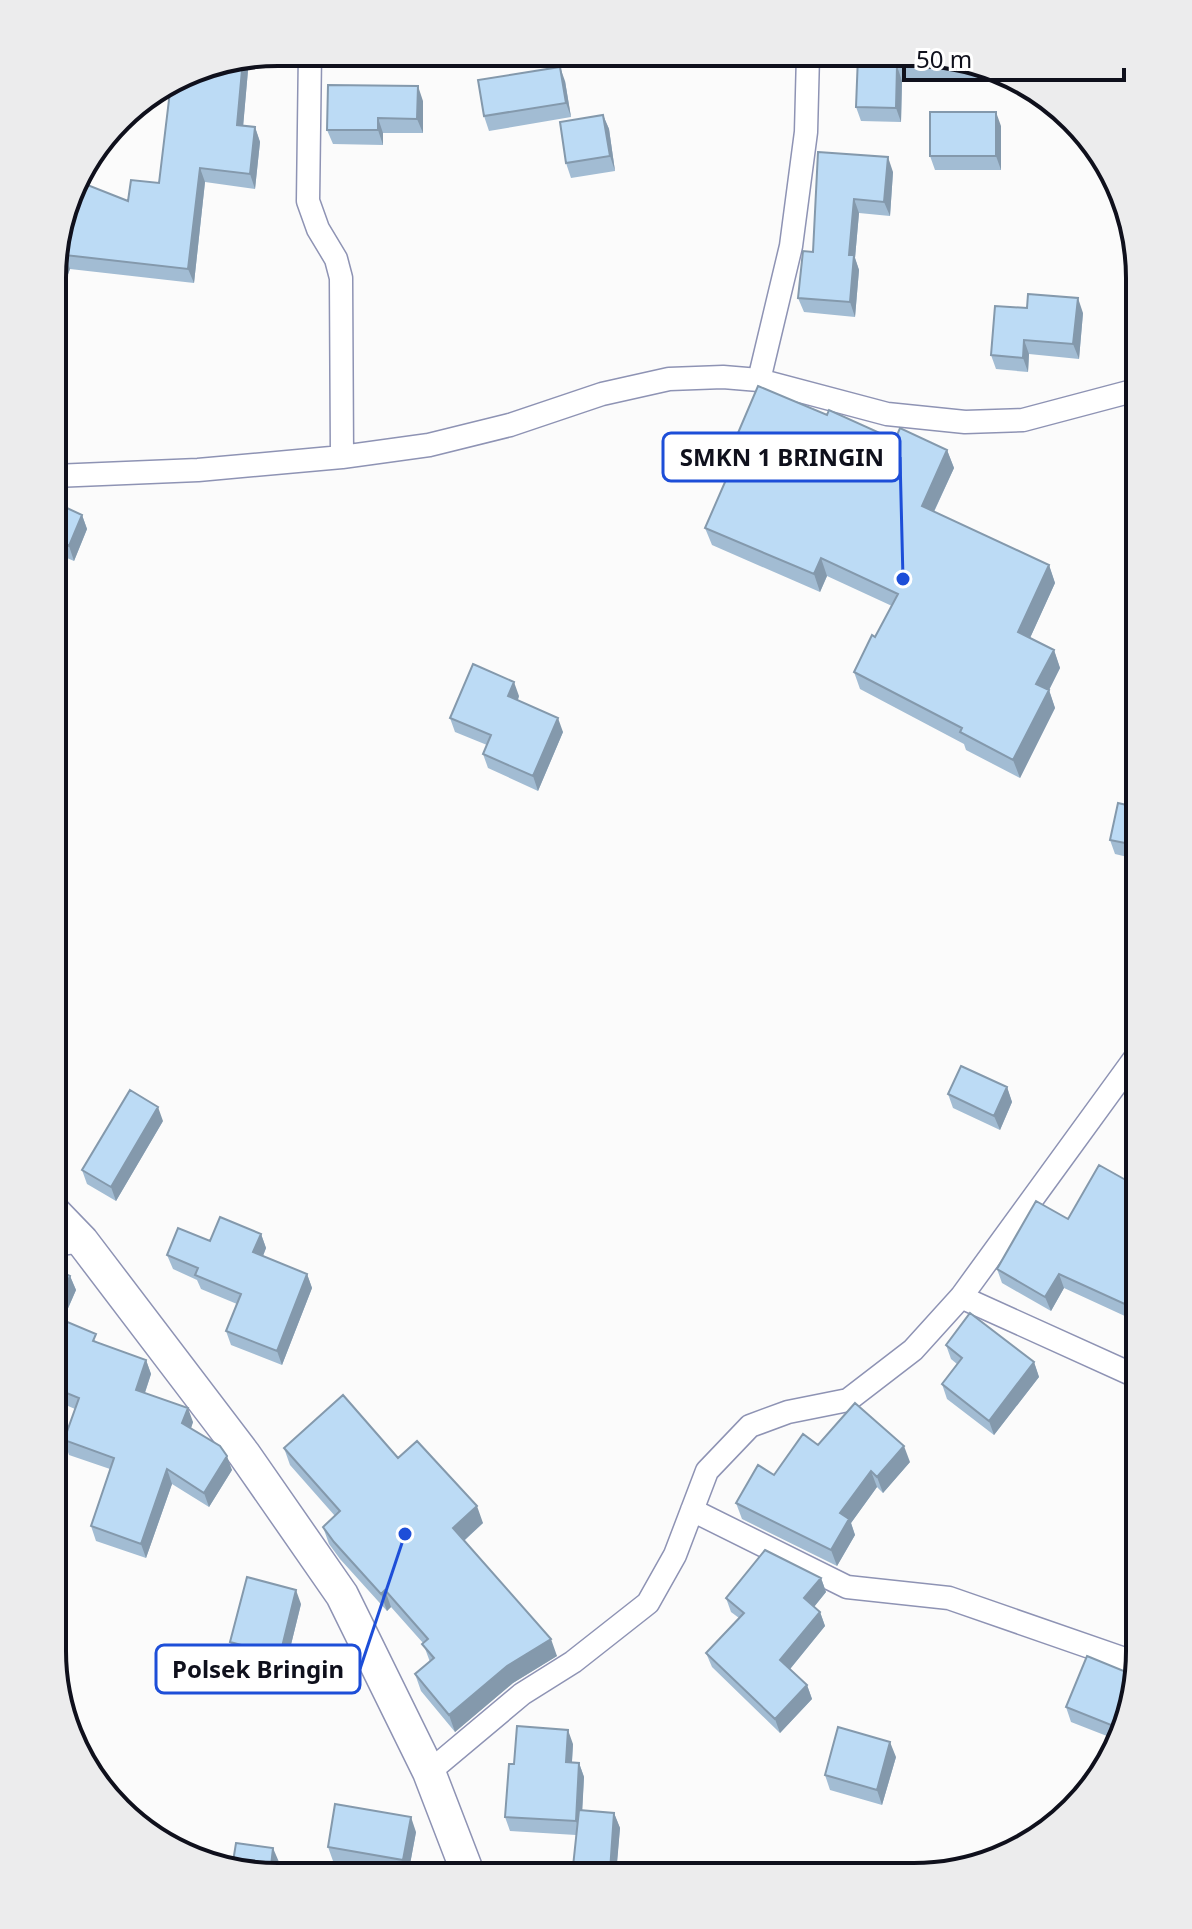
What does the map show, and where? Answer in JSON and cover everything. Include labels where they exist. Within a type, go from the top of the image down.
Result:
[{"type":"street","points":[[310,66],[308,201],[318,229],[336,259],[341,278],[342,457]]},
{"type":"street","points":[[759,380],[791,246],[806,132],[808,66]]},
{"type":"street","points":[[66,476],[198,470],[342,457],[429,445],[510,425],[602,394],[669,379],[723,377],[759,380],[887,414],[965,422],[1023,420],[1126,393]]},
{"type":"street","points":[[429,1772],[522,1694],[573,1662],[648,1603],[675,1555],[707,1471],[750,1426],[788,1412],[848,1400],[913,1350],[961,1297],[1126,1070]]},
{"type":"street","points":[[68,1243],[244,1454],[342,1595],[429,1772],[464,1863]]},
{"type":"street","points":[[961,1297],[1126,1372]]},
{"type":"street","points":[[692,1510],[847,1587],[949,1598],[1126,1659]]},
{"type":"building","points":[[858,66],[897,66],[896,108],[856,107]]},
{"type":"building","points":[[560,67],[566,103],[484,116],[478,80]]},
{"type":"building","points":[[242,69],[237,125],[255,127],[250,174],[200,168],[188,269],[68,255],[77,210],[88,185],[128,201],[131,180],[159,183],[169,96],[210,77]]},
{"type":"building","points":[[328,85],[418,86],[417,119],[378,118],[378,130],[327,130]]},
{"type":"building","points":[[930,112],[996,112],[996,156],[930,156]]},
{"type":"building","points":[[603,115],[610,156],[566,163],[560,122]]},
{"type":"building","points":[[818,152],[888,157],[884,202],[854,199],[849,255],[854,255],[850,302],[798,298],[803,251],[813,252]]},
{"type":"building","points":[[1028,294],[1078,298],[1073,344],[1024,340],[1023,358],[991,355],[995,306],[1027,308]]},
{"type":"building","points":[[758,386],[827,415],[829,410],[895,440],[900,428],[947,450],[922,506],[1049,565],[1018,632],[1054,650],[1036,684],[1049,690],[1013,760],[960,732],[962,728],[854,672],[872,635],[875,637],[898,594],[821,558],[814,574],[705,528],[739,450],[732,447]]},
{"type":"building","points":[[66,508],[82,515],[69,546],[66,545]]},
{"type":"building","points":[[473,664],[514,682],[508,696],[558,718],[533,776],[483,754],[491,735],[450,718]]},
{"type":"building","points":[[1118,803],[1126,805],[1126,843],[1110,840]]},
{"type":"building","points":[[961,1066],[1007,1087],[994,1116],[948,1094]]},
{"type":"building","points":[[130,1090],[158,1107],[111,1187],[82,1170]]},
{"type":"building","points":[[1099,1165],[1126,1180],[1126,1305],[1059,1274],[1045,1297],[997,1269],[1036,1201],[1068,1219]]},
{"type":"building","points":[[220,1217],[261,1234],[253,1252],[307,1274],[277,1351],[226,1331],[241,1294],[195,1275],[198,1268],[167,1255],[178,1228],[210,1241]]},
{"type":"building","points":[[970,1313],[1034,1362],[989,1421],[942,1384],[962,1358],[946,1345]]},
{"type":"building","points":[[66,1321],[96,1334],[93,1341],[146,1360],[136,1390],[188,1408],[182,1423],[220,1446],[227,1456],[204,1493],[167,1469],[141,1544],[91,1526],[114,1458],[66,1441],[79,1398],[66,1393]]},
{"type":"building","points":[[343,1395],[398,1458],[417,1441],[477,1506],[453,1528],[551,1639],[507,1666],[449,1715],[415,1674],[434,1658],[422,1644],[428,1639],[385,1590],[381,1594],[334,1542],[323,1527],[340,1511],[284,1448]]},
{"type":"building","points":[[855,1403],[904,1446],[877,1477],[871,1471],[840,1513],[849,1519],[831,1550],[736,1503],[758,1465],[774,1475],[803,1434],[818,1445]]},
{"type":"building","points":[[765,1550],[821,1578],[804,1598],[820,1612],[780,1660],[807,1685],[775,1719],[706,1653],[744,1613],[726,1598]]},
{"type":"building","points":[[247,1577],[296,1590],[280,1655],[230,1642]]},
{"type":"building","points":[[1087,1656],[1125,1672],[1112,1726],[1066,1707]]},
{"type":"building","points":[[517,1726],[568,1730],[566,1762],[579,1763],[576,1821],[505,1817],[509,1764],[514,1764]]},
{"type":"building","points":[[838,1727],[890,1742],[877,1790],[825,1775]]},
{"type":"building","points":[[335,1804],[411,1817],[403,1860],[328,1847]]},
{"type":"building","points":[[579,1810],[614,1813],[611,1863],[573,1863]]},
{"type":"building","points":[[236,1843],[273,1848],[271,1863],[234,1858]]},
{"type":"place","name":"SMKN 1 BRINGIN","points":[[903,579]]},
{"type":"place","name":"Polsek Bringin","points":[[405,1534]]}]
